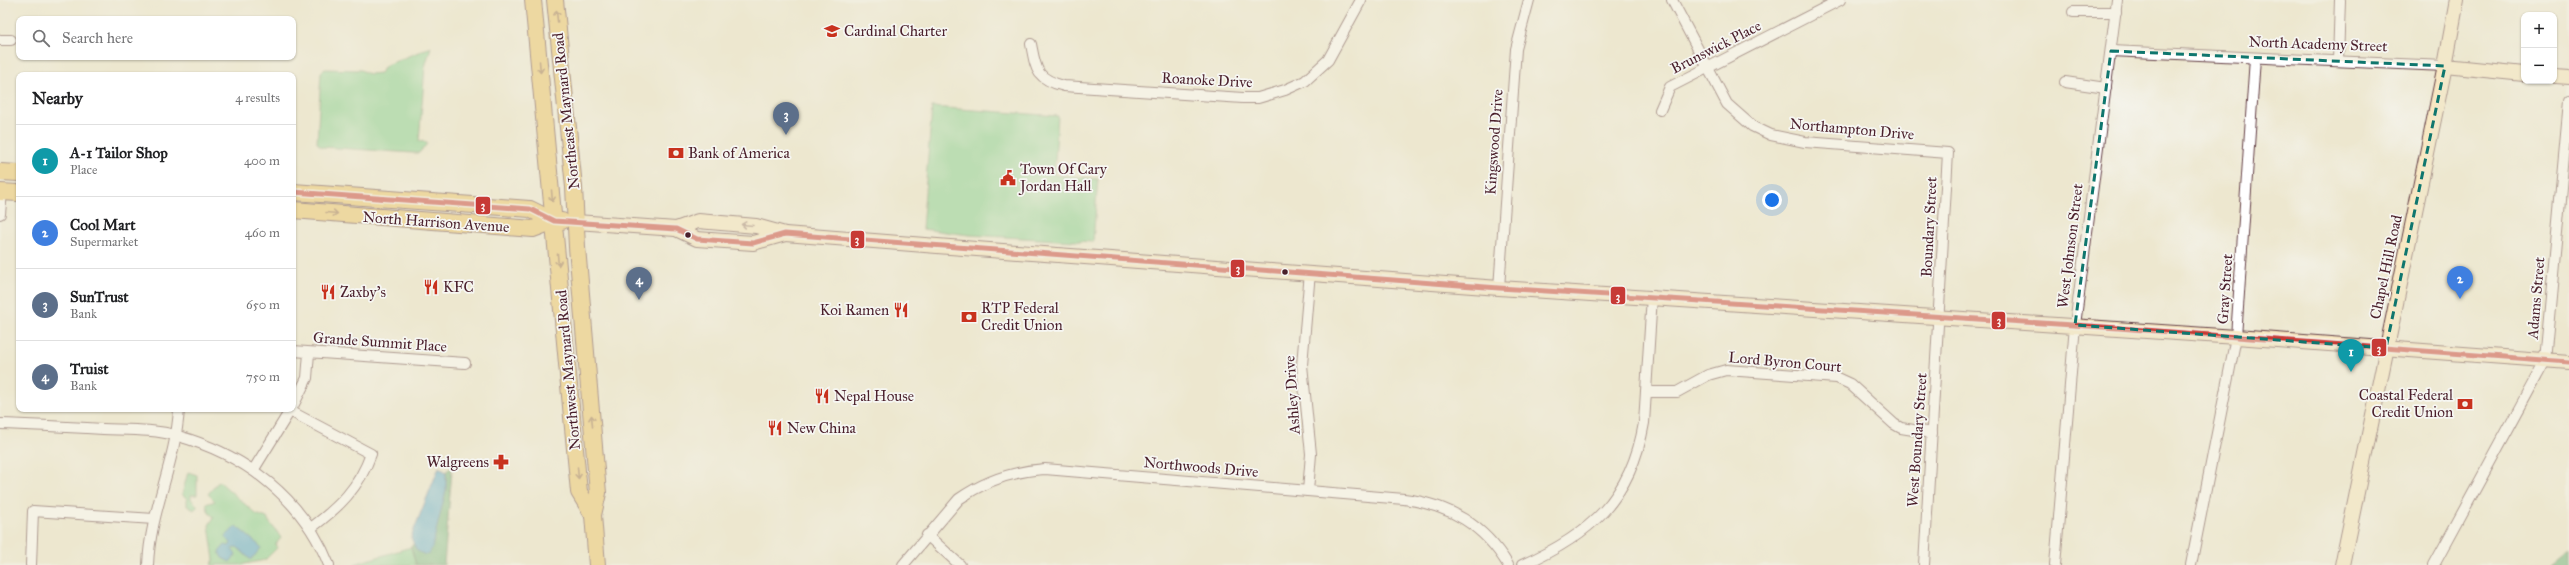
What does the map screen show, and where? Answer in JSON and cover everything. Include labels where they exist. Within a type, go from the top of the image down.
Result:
[{"type":"main road","name":"Northeast Maynard Road","points":[[534,0],[554,221]]},
{"type":"main road","name":"Northeast Maynard Road","points":[[555,0],[576,222]]},
{"type":"main road","name":"Chapel Hill Road","points":[[2342,565],[2445,66],[2457,0]]},
{"type":"main road","name":"North Academy Street","points":[[2445,66],[2521,74]]},
{"type":"main road","points":[[2557,76],[2569,77]]},
{"type":"main road","points":[[0,172],[16,173]]},
{"type":"main road","points":[[1,192],[16,193]]},
{"type":"main road","name":"North Harrison Avenue","points":[[296,192],[530,209],[554,221]]},
{"type":"main road","name":"North Harrison Avenue","points":[[296,210],[533,229],[554,221],[676,229],[697,239],[754,243],[785,234],[1310,272],[1498,288],[1652,296],[2075,325],[2569,362]]},
{"type":"main road","name":"Northwest Maynard Road","points":[[554,221],[579,492],[593,515]]},
{"type":"main road","name":"Northwest Maynard Road","points":[[576,222],[598,493],[593,515],[597,565]]},
{"type":"street","name":"Roanoke Drive","points":[[1031,44],[1036,69],[1040,76],[1064,86],[1224,98],[1258,98],[1295,86],[1317,71],[1328,60],[1362,0]]},
{"type":"street","name":"Kingswood Drive","points":[[1498,288],[1516,49],[1529,0]]},
{"type":"street","name":"Northampton Drive","points":[[1672,0],[1707,69],[1728,104],[1737,114],[1752,126],[1771,135],[1805,142],[1935,152]]},
{"type":"street","name":"Brunswick Place","points":[[1660,110],[1670,87],[1840,0]]},
{"type":"street","name":"West Johnson Street","points":[[2055,565],[2075,325],[2117,0]]},
{"type":"street","points":[[2338,61],[2340,0]]},
{"type":"street","points":[[2073,12],[2116,12]]},
{"type":"street","points":[[0,40],[11,40]]},
{"type":"street","name":"North Academy Street","points":[[2111,51],[2445,66]]},
{"type":"street","name":"Gray Street","points":[[2191,565],[2236,337],[2255,58]]},
{"type":"street","points":[[2065,82],[2106,88]]},
{"type":"street","name":"Adams Street","points":[[2434,565],[2545,361],[2569,102]]},
{"type":"street","name":"Boundary Street","points":[[1935,152],[1948,153],[1940,316]]},
{"type":"street","points":[[0,214],[1,192]]},
{"type":"street","name":"Ashley Drive","points":[[1308,491],[1311,454],[1302,365],[1310,272]]},
{"type":"street","points":[[1522,565],[1575,538],[1590,527],[1612,503],[1626,480],[1637,456],[1644,424],[1652,296]]},
{"type":"street","name":"West Boundary Street","points":[[1924,565],[1940,316]]},
{"type":"street","name":"Grande Summit Place","points":[[296,351],[465,363]]},
{"type":"street","points":[[296,401],[307,378],[309,352]]},
{"type":"street","name":"Lord Byron Court","points":[[1646,392],[1677,392],[1708,375],[1726,370],[1838,378],[1850,384],[1894,424],[1901,428],[1932,433]]},
{"type":"street","points":[[296,411],[371,454],[356,486],[340,506],[311,528]]},
{"type":"street","points":[[148,565],[154,519],[177,436],[179,412]]},
{"type":"street","points":[[254,469],[290,412]]},
{"type":"street","points":[[0,424],[143,430],[177,436],[214,448],[254,469],[285,497],[311,528],[329,565]]},
{"type":"street","name":"Northwoods Drive","points":[[902,565],[959,499],[969,492],[1007,474],[1032,470],[1059,469],[1404,499],[1442,507],[1476,525],[1489,538],[1508,565]]},
{"type":"street","points":[[31,565],[33,511],[154,519]]},
{"type":"street","points":[[927,535],[960,565]]},
{"type":"highlighted area","points":[[2111,51],[2445,66],[2386,348],[2075,325]]},
{"type":"green space","points":[[431,47],[425,67],[419,141],[426,142],[427,144],[419,153],[322,147],[317,143],[321,72],[325,69],[361,70],[369,74],[380,73],[386,65]]},
{"type":"green space","points":[[932,107],[1058,116],[1054,175],[1098,179],[1093,242],[969,235],[922,229]]},
{"type":"green space","points":[[450,467],[452,471],[444,565],[416,565],[411,547],[413,544],[424,555],[429,554],[446,490],[446,472]]},
{"type":"green space","points":[[188,472],[197,475],[197,495],[191,495],[191,499],[198,506],[194,510],[187,506],[187,499],[182,494]]},
{"type":"green space","points":[[219,481],[256,514],[267,518],[281,538],[276,544],[277,548],[265,560],[240,565],[211,565],[214,560],[209,525],[214,517],[209,513],[206,504],[215,501],[208,494]]},
{"type":"green space","points":[[411,547],[416,565],[354,564]]},
{"type":"green space","points":[[2569,547],[2569,565],[2547,565]]},
{"type":"water","points":[[439,467],[446,472],[446,490],[432,548],[429,554],[425,555],[416,550],[411,537]]},
{"type":"water","points":[[236,526],[261,548],[251,560],[237,547],[232,549],[236,555],[230,562],[222,558],[219,552],[225,545],[229,546],[231,543],[225,537]]},
{"type":"transit line","name":"3","points":[[296,192],[530,209],[554,221],[676,229],[697,239],[753,243],[785,234],[1499,288],[2118,328],[2569,362]]},
{"type":"place","name":"Cardinal Charter","points":[[832,31]]},
{"type":"place","name":"SunTrust","points":[[786,135]]},
{"type":"place","name":"Bank of America","points":[[676,153]]},
{"type":"place","name":"Town Of Cary Jordan Hall","points":[[1008,178]]},
{"type":"place","name":"KFC","points":[[431,287]]},
{"type":"place","name":"Zaxby's","points":[[328,292]]},
{"type":"place","name":"Cool Mart","points":[[2460,299]]},
{"type":"place","name":"Truist","points":[[639,300]]},
{"type":"place","name":"Koi Ramen","points":[[901,310]]},
{"type":"place","name":"RTP Federal Credit Union","points":[[969,317]]},
{"type":"place","name":"A-1 Tailor Shop","points":[[2351,372]]},
{"type":"place","name":"Nepal House","points":[[822,396]]},
{"type":"place","name":"Coastal Federal Credit Union","points":[[2465,404]]},
{"type":"place","name":"New China","points":[[775,428]]},
{"type":"place","name":"Walgreens","points":[[501,462]]}]
